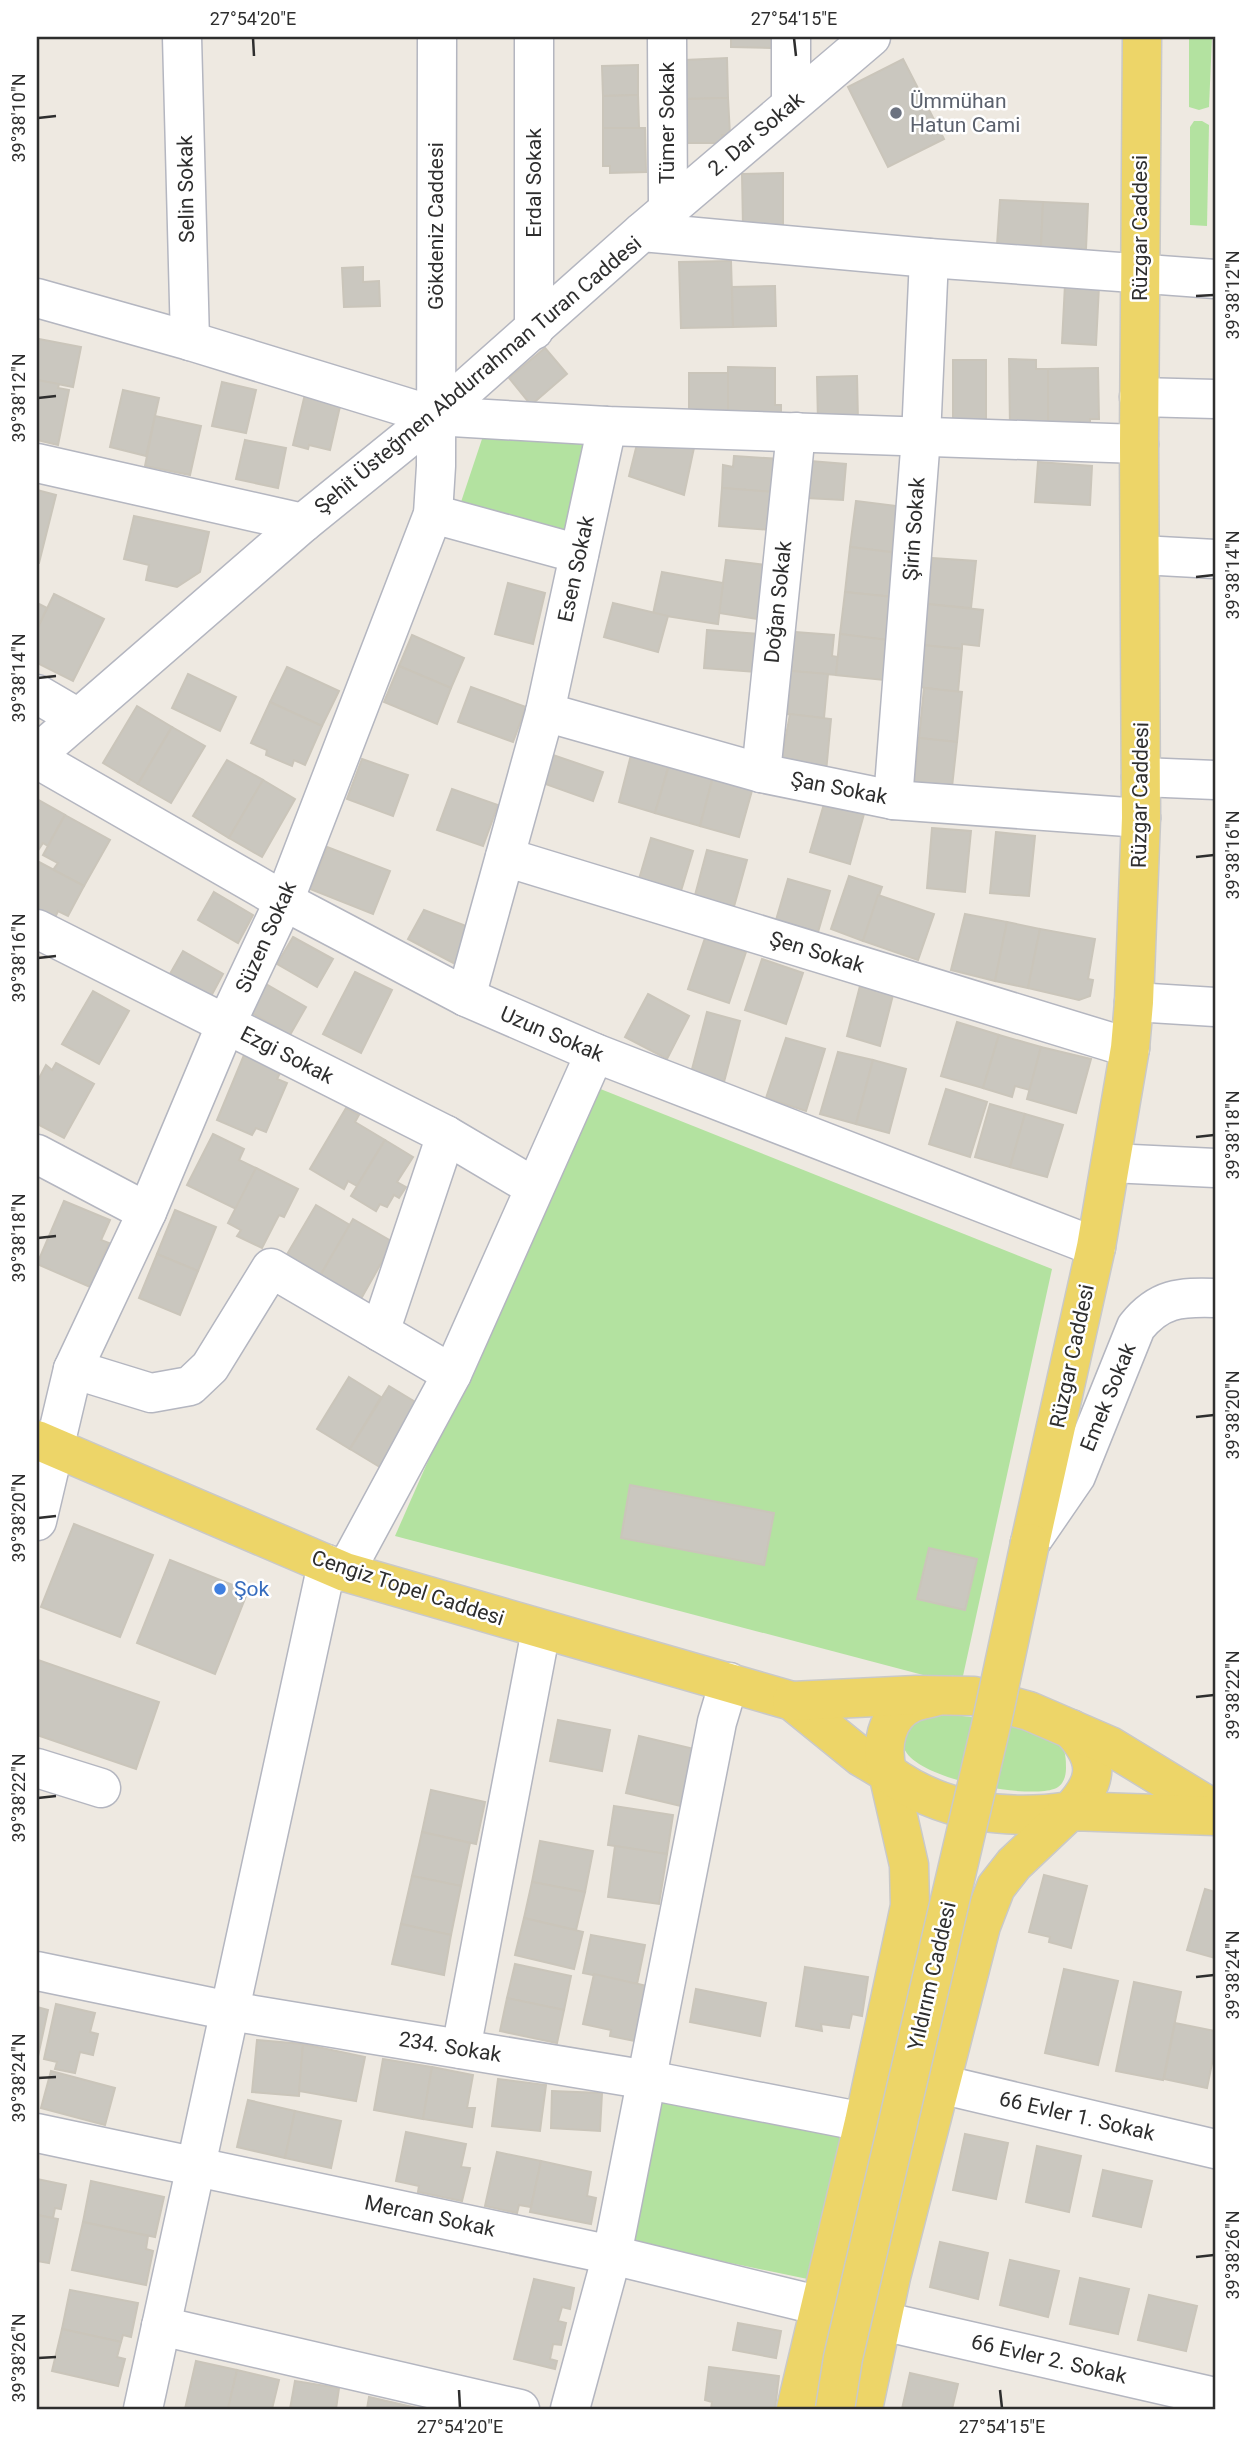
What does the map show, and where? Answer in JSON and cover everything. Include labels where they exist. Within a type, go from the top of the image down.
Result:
[{"type":"main road","name":"Rüzgar Caddesi","points":[[1030,1543],[1096,1247],[1130,1048],[1134,1002],[1141,818],[1139,397],[1142,37]]},
{"type":"main road","name":"Cengiz Topel Caddesi","points":[[45,1443],[336,1568],[541,1630],[792,1701]]},
{"type":"main road","name":"Yıldırım Caddesi","points":[[835,2409],[843,2358],[992,1721],[1030,1543]]},
{"type":"main road","points":[[796,2409],[864,2122],[910,1906],[909,1865],[884,1753],[887,1728],[897,1714],[911,1703],[940,1696]]},
{"type":"main road","points":[[792,1701],[845,1697],[974,1696],[1029,1711],[1110,1746],[1215,1810]]},
{"type":"main road","points":[[792,1701],[862,1757],[920,1793],[988,1814],[1025,1816],[1070,1811],[1215,1816]]},
{"type":"main road","points":[[863,2409],[882,2321],[981,1926],[996,1887],[1014,1864],[1087,1793],[1092,1781],[1090,1754],[1071,1729]]},
{"type":"street","name":"Selin Sokak","points":[[182,37],[190,341]]},
{"type":"street","name":"Gökdeniz Caddesi","points":[[435,416],[437,37]]},
{"type":"street","name":"Erdal Sokak","points":[[534,37],[534,330]]},
{"type":"street","name":"Tümer Sokak","points":[[655,220],[667,37]]},
{"type":"street","points":[[791,37],[791,104]]},
{"type":"street","name":"2. Dar Sokak","points":[[655,220],[870,37]]},
{"type":"street","name":"Şehit Üsteğmen Abdurrahman Turan Caddesi","points":[[37,757],[78,718],[303,523],[435,416],[534,330],[655,220],[929,258],[1215,279]]},
{"type":"street","name":"Şirin Sokak","points":[[893,800],[921,437],[929,258]]},
{"type":"street","points":[[37,298],[190,341],[435,416],[607,426],[1139,444]]},
{"type":"street","points":[[1139,397],[1215,399]]},
{"type":"street","name":"Süzen Sokak","points":[[37,1521],[45,1443],[73,1369],[146,1212],[226,1024],[284,901],[433,514],[435,416]]},
{"type":"street","name":"Esen Sokak","points":[[466,997],[545,712],[607,426]]},
{"type":"street","name":"Doğan Sokak","points":[[761,773],[796,432]]},
{"type":"street","points":[[37,463],[303,523]]},
{"type":"street","points":[[433,514],[579,554]]},
{"type":"street","points":[[1141,555],[1215,559]]},
{"type":"street","points":[[37,694],[78,718]]},
{"type":"street","name":"Şan Sokak","points":[[545,712],[761,773],[893,800],[1141,818]]},
{"type":"street","name":"Uzun Sokak","points":[[37,757],[284,901],[466,997],[595,1053],[1096,1247]]},
{"type":"street","points":[[1141,777],[1215,780]]},
{"type":"street","name":"Şen Sokak","points":[[505,857],[1130,1048]]},
{"type":"street","name":"Ezgi Sokak","points":[[37,929],[446,1135],[534,1187]]},
{"type":"street","points":[[1134,1002],[1215,1007]]},
{"type":"street","points":[[143,2409],[230,2011],[336,1568],[452,1374],[595,1053]]},
{"type":"street","points":[[380,1332],[446,1135]]},
{"type":"street","points":[[37,1154],[146,1212]]},
{"type":"street","points":[[1111,1163],[1215,1168]]},
{"type":"street","points":[[73,1369],[151,1393],[190,1386],[210,1367],[271,1268],[452,1374]]},
{"type":"street","name":"Emek Sokak","points":[[1030,1543],[1076,1476],[1136,1327],[1149,1310],[1172,1300],[1215,1298]]},
{"type":"street","points":[[461,2049],[541,1630]]},
{"type":"street","points":[[570,2409],[612,2255],[717,1722],[729,1682]]},
{"type":"street","points":[[37,1768],[102,1788]]},
{"type":"street","name":"234. Sokak","points":[[37,1971],[230,2011],[648,2080],[864,2122]]},
{"type":"street","name":"66 Evler 1. Sokak","points":[[940,2084],[1215,2149]]},
{"type":"street","name":"Mercan Sokak","points":[[37,2133],[612,2255],[821,2306]]},
{"type":"street","name":"66 Evler 2. Sokak","points":[[882,2321],[1215,2397]]},
{"type":"street","points":[[161,2326],[520,2409]]},
{"type":"green space","points":[[1189,37],[1212,37],[1209,107],[1199,110],[1189,107]]},
{"type":"green space","points":[[1194,121],[1209,125],[1207,226],[1190,225],[1190,127]]},
{"type":"green space","points":[[483,436],[581,442],[588,450],[568,537],[459,508]]},
{"type":"green space","points":[[593,1086],[1052,1269],[961,1685],[395,1536]]},
{"type":"green space","points":[[956,1715],[1010,1724],[1050,1737],[1061,1745],[1066,1758],[1065,1778],[1062,1783],[1057,1788],[1040,1791],[997,1789],[949,1777],[912,1759],[903,1745],[910,1723],[924,1717]]},
{"type":"green space","points":[[657,2090],[853,2130],[822,2282],[625,2241]]},
{"type":"building","points":[[731,37],[771,37],[771,48],[731,47]]},
{"type":"building","points":[[727,58],[728,98],[686,99],[685,60]]},
{"type":"building","name":"Ümmühan Hatun Cami","points":[[903,59],[944,139],[888,167],[848,87]]},
{"type":"building","points":[[638,65],[638,95],[603,96],[602,66]]},
{"type":"building","points":[[638,95],[639,128],[603,128],[603,96]]},
{"type":"building","points":[[728,98],[730,135],[722,135],[723,143],[686,143],[686,99]]},
{"type":"building","points":[[603,128],[645,128],[646,172],[610,173],[610,166],[603,166]]},
{"type":"building","points":[[783,173],[783,226],[743,227],[742,174]]},
{"type":"building","points":[[1000,200],[1043,202],[1041,247],[997,245]]},
{"type":"building","points":[[1043,202],[1088,204],[1086,249],[1041,247]]},
{"type":"building","points":[[731,261],[733,327],[681,328],[679,262]]},
{"type":"building","points":[[363,267],[363,282],[379,281],[380,306],[344,307],[342,268]]},
{"type":"building","points":[[1065,284],[1099,286],[1096,345],[1062,343]]},
{"type":"building","points":[[775,286],[776,326],[733,327],[732,287]]},
{"type":"building","points":[[39,339],[81,347],[73,387],[37,380]]},
{"type":"building","points":[[545,348],[567,374],[531,405],[509,378]]},
{"type":"building","points":[[1009,359],[1036,360],[1036,369],[1048,369],[1048,426],[1010,426]]},
{"type":"building","points":[[953,360],[986,360],[986,426],[953,426]]},
{"type":"building","points":[[728,367],[775,368],[775,405],[781,405],[781,419],[728,419]]},
{"type":"building","points":[[1098,368],[1099,419],[1090,419],[1090,425],[1048,426],[1048,369]]},
{"type":"building","points":[[689,373],[728,373],[728,419],[689,419]]},
{"type":"building","points":[[857,376],[858,421],[818,422],[817,377]]},
{"type":"building","points":[[37,380],[59,384],[58,388],[69,390],[58,445],[37,440]]},
{"type":"building","points":[[222,382],[256,390],[246,433],[212,426]]},
{"type":"building","points":[[123,390],[159,398],[146,456],[110,447]]},
{"type":"building","points":[[305,394],[341,402],[330,450],[309,445],[308,449],[293,445]]},
{"type":"building","points":[[155,416],[201,426],[190,475],[145,466]]},
{"type":"building","points":[[245,440],[286,448],[278,488],[236,479]]},
{"type":"building","points":[[638,440],[695,443],[684,495],[629,476]]},
{"type":"building","points":[[734,456],[780,459],[775,492],[722,488],[723,465],[733,467]]},
{"type":"building","points":[[810,461],[846,464],[843,500],[807,498]]},
{"type":"building","points":[[1038,462],[1092,466],[1090,505],[1035,502]]},
{"type":"building","points":[[722,488],[775,492],[772,530],[719,526]]},
{"type":"building","points":[[37,490],[56,495],[39,563],[37,563]]},
{"type":"building","points":[[856,501],[897,506],[892,552],[850,547]]},
{"type":"building","points":[[134,516],[209,532],[200,572],[177,587],[146,580],[149,565],[124,559]]},
{"type":"building","points":[[850,547],[898,553],[893,597],[845,592]]},
{"type":"building","points":[[932,558],[976,561],[971,608],[927,604]]},
{"type":"building","points":[[726,560],[765,565],[758,619],[719,613]]},
{"type":"building","points":[[662,572],[723,583],[718,624],[653,614]]},
{"type":"building","points":[[508,583],[545,593],[533,644],[495,634]]},
{"type":"building","points":[[845,592],[893,597],[888,640],[840,634]]},
{"type":"building","points":[[54,594],[104,619],[73,681],[37,663],[37,629]]},
{"type":"building","points":[[37,603],[47,608],[37,629]]},
{"type":"building","points":[[613,603],[668,616],[658,652],[604,637]]},
{"type":"building","points":[[927,604],[983,610],[979,646],[962,644],[962,649],[922,645]]},
{"type":"building","points":[[707,630],[759,634],[756,672],[704,668]]},
{"type":"building","points":[[795,632],[834,635],[832,656],[838,657],[836,675],[791,671]]},
{"type":"building","points":[[840,634],[888,640],[884,680],[836,675]]},
{"type":"building","points":[[412,635],[464,658],[451,688],[399,666]]},
{"type":"building","points":[[922,645],[962,649],[958,692],[918,687]]},
{"type":"building","points":[[399,666],[451,688],[437,724],[384,702]]},
{"type":"building","points":[[287,667],[339,691],[322,726],[270,702]]},
{"type":"building","points":[[791,671],[828,674],[824,718],[787,714]]},
{"type":"building","points":[[188,674],[236,697],[220,731],[172,708]]},
{"type":"building","points":[[471,687],[526,707],[513,742],[458,722]]},
{"type":"building","points":[[924,688],[962,692],[957,742],[919,738]]},
{"type":"building","points":[[270,702],[322,726],[305,765],[294,760],[292,766],[266,755],[267,750],[251,743]]},
{"type":"building","points":[[137,706],[172,727],[138,784],[103,763]]},
{"type":"building","points":[[790,714],[831,719],[826,772],[781,762]]},
{"type":"building","points":[[172,727],[205,746],[171,803],[138,784]]},
{"type":"building","points":[[919,738],[957,742],[952,787],[914,783]]},
{"type":"building","points":[[547,753],[603,772],[593,801],[537,781]]},
{"type":"building","points":[[631,755],[669,765],[655,813],[619,802]]},
{"type":"building","points":[[362,759],[408,775],[393,816],[347,799]]},
{"type":"building","points":[[227,760],[263,780],[229,838],[193,816]]},
{"type":"building","points":[[669,765],[713,777],[700,826],[655,813]]},
{"type":"building","points":[[713,777],[753,787],[739,837],[700,826]]},
{"type":"building","points":[[263,780],[295,799],[262,857],[229,838]]},
{"type":"building","points":[[452,789],[498,805],[483,846],[437,830]]},
{"type":"building","points":[[37,799],[65,815],[48,846],[43,843],[37,852]]},
{"type":"building","points":[[824,804],[864,814],[850,864],[810,852]]},
{"type":"building","points":[[65,815],[110,840],[84,886],[53,870],[58,863],[43,855]]},
{"type":"building","points":[[932,828],[971,831],[965,892],[927,888]]},
{"type":"building","points":[[996,832],[1035,836],[1029,896],[990,893]]},
{"type":"building","points":[[651,838],[693,851],[681,891],[639,879]]},
{"type":"building","points":[[327,847],[390,871],[373,914],[310,889]]},
{"type":"building","points":[[707,850],[747,860],[733,910],[694,899]]},
{"type":"building","points":[[39,862],[84,886],[68,916],[58,911],[52,924],[37,916]]},
{"type":"building","points":[[849,876],[882,887],[863,941],[831,929]]},
{"type":"building","points":[[788,879],[830,891],[818,932],[776,920]]},
{"type":"building","points":[[214,892],[253,915],[238,943],[198,920]]},
{"type":"building","points":[[878,895],[934,914],[918,960],[863,941]]},
{"type":"building","points":[[424,910],[469,927],[459,966],[408,939]]},
{"type":"building","points":[[965,914],[1007,922],[995,981],[951,970]]},
{"type":"building","points":[[1007,922],[1040,929],[1028,988],[995,981]]},
{"type":"building","points":[[1040,929],[1095,939],[1088,979],[1093,980],[1090,996],[1079,1000],[1028,988]]},
{"type":"building","points":[[293,937],[333,959],[317,987],[277,964]]},
{"type":"building","points":[[705,938],[746,952],[729,1003],[688,989]]},
{"type":"building","points":[[183,951],[223,974],[208,1002],[167,979]]},
{"type":"building","points":[[762,959],[803,973],[786,1024],[745,1010]]},
{"type":"building","points":[[355,972],[392,990],[361,1053],[323,1034]]},
{"type":"building","points":[[266,984],[306,1007],[290,1035],[250,1012]]},
{"type":"building","points":[[860,986],[893,995],[880,1046],[847,1036]]},
{"type":"building","points":[[93,991],[129,1011],[99,1064],[62,1044]]},
{"type":"building","points":[[648,994],[689,1016],[667,1059],[625,1037]]},
{"type":"building","points":[[707,1012],[740,1021],[724,1082],[691,1073]]},
{"type":"building","points":[[957,1022],[999,1035],[983,1088],[941,1076]]},
{"type":"building","points":[[999,1035],[1041,1047],[1030,1090],[1015,1086],[1012,1097],[983,1088]]},
{"type":"building","points":[[786,1038],[825,1049],[806,1111],[766,1098]]},
{"type":"building","points":[[1041,1047],[1091,1059],[1076,1113],[1027,1099]]},
{"type":"building","points":[[838,1052],[873,1060],[856,1124],[820,1114]]},
{"type":"building","points":[[244,1055],[281,1071],[277,1079],[287,1083],[266,1132],[256,1128],[252,1135],[217,1120]]},
{"type":"building","points":[[873,1060],[906,1069],[889,1133],[856,1124]]},
{"type":"building","points":[[56,1063],[94,1084],[64,1138],[37,1124],[37,1082],[46,1065],[52,1070]]},
{"type":"building","points":[[946,1089],[987,1102],[970,1157],[929,1144]]},
{"type":"building","points":[[990,1104],[1025,1114],[1010,1167],[975,1157]]},
{"type":"building","points":[[346,1108],[359,1115],[355,1122],[385,1140],[357,1186],[348,1181],[344,1189],[310,1169]]},
{"type":"building","points":[[1025,1114],[1063,1125],[1047,1177],[1010,1167]]},
{"type":"building","points":[[213,1134],[244,1149],[239,1160],[256,1168],[236,1209],[187,1185]]},
{"type":"building","points":[[385,1140],[413,1157],[397,1182],[406,1187],[399,1198],[394,1195],[387,1207],[380,1204],[376,1211],[351,1196]]},
{"type":"building","points":[[256,1168],[298,1189],[284,1217],[279,1215],[262,1248],[237,1236],[241,1230],[228,1223]]},
{"type":"building","points":[[64,1201],[110,1220],[101,1240],[109,1243],[90,1287],[37,1264]]},
{"type":"building","points":[[316,1205],[350,1225],[316,1283],[282,1263]]},
{"type":"building","points":[[175,1210],[216,1227],[198,1271],[157,1254]]},
{"type":"building","points":[[353,1219],[393,1242],[357,1306],[316,1283]]},
{"type":"building","points":[[157,1254],[198,1271],[180,1315],[139,1298]]},
{"type":"building","points":[[349,1377],[381,1397],[350,1449],[317,1429]]},
{"type":"building","points":[[389,1386],[422,1406],[383,1469],[350,1449]]},
{"type":"building","points":[[630,1485],[774,1513],[764,1565],[621,1538]]},
{"type":"building","points":[[74,1524],[153,1555],[120,1637],[41,1607]]},
{"type":"building","points":[[929,1548],[977,1559],[965,1610],[917,1599]]},
{"type":"building","points":[[170,1560],[248,1591],[215,1674],[137,1643]]},
{"type":"building","points":[[38,1660],[159,1702],[136,1769],[37,1735]]},
{"type":"building","points":[[558,1720],[610,1730],[602,1771],[550,1761]]},
{"type":"building","points":[[639,1736],[694,1749],[681,1806],[626,1793]]},
{"type":"building","points":[[431,1790],[485,1802],[476,1844],[422,1832]]},
{"type":"building","points":[[614,1806],[673,1815],[667,1854],[608,1845]]},
{"type":"building","points":[[422,1832],[470,1843],[461,1886],[412,1876]]},
{"type":"building","points":[[540,1841],[593,1851],[585,1892],[532,1882]]},
{"type":"building","points":[[615,1846],[667,1854],[659,1904],[608,1897]]},
{"type":"building","points":[[1044,1875],[1087,1886],[1071,1948],[1049,1942],[1050,1937],[1029,1932]]},
{"type":"building","points":[[412,1876],[461,1886],[451,1935],[401,1924]]},
{"type":"building","points":[[532,1882],[585,1892],[576,1930],[524,1918]]},
{"type":"building","points":[[1205,1889],[1215,1892],[1215,1958],[1187,1950]]},
{"type":"building","points":[[524,1918],[583,1932],[574,1969],[515,1955]]},
{"type":"building","points":[[401,1924],[451,1935],[444,1975],[392,1964]]},
{"type":"building","points":[[591,1935],[645,1945],[637,1984],[583,1973]]},
{"type":"building","points":[[515,1964],[571,1976],[564,2010],[507,1998]]},
{"type":"building","points":[[805,1967],[868,1977],[862,2016],[852,2014],[849,2028],[821,2024],[822,2031],[796,2026]]},
{"type":"building","points":[[1064,1969],[1118,1981],[1098,2065],[1045,2053]]},
{"type":"building","points":[[594,1974],[647,1986],[635,2041],[610,2036],[611,2030],[583,2024]]},
{"type":"building","points":[[1134,1982],[1181,1992],[1163,2080],[1116,2071]]},
{"type":"building","points":[[696,1989],[766,2003],[760,2036],[690,2022]]},
{"type":"building","points":[[507,1998],[564,2010],[557,2043],[500,2031]]},
{"type":"building","points":[[56,2004],[95,2013],[90,2032],[98,2034],[93,2055],[80,2052],[75,2073],[55,2069],[57,2062],[44,2059]]},
{"type":"building","points":[[37,2007],[48,2010],[37,2061]]},
{"type":"building","points":[[1175,2023],[1215,2031],[1215,2049],[1207,2088],[1164,2079]]},
{"type":"building","points":[[257,2040],[303,2044],[299,2096],[252,2092]]},
{"type":"building","points":[[303,2044],[365,2057],[356,2101],[299,2091]]},
{"type":"building","points":[[383,2059],[432,2067],[423,2119],[374,2110]]},
{"type":"building","points":[[432,2067],[473,2075],[467,2108],[475,2108],[472,2127],[423,2119]]},
{"type":"building","points":[[51,2071],[115,2088],[105,2125],[41,2108]]},
{"type":"building","points":[[498,2079],[546,2085],[540,2131],[492,2126]]},
{"type":"building","points":[[552,2091],[602,2093],[600,2131],[551,2128]]},
{"type":"building","points":[[248,2100],[295,2111],[285,2158],[237,2147]]},
{"type":"building","points":[[295,2111],[341,2121],[331,2168],[285,2158]]},
{"type":"building","points":[[406,2132],[466,2144],[461,2167],[470,2168],[462,2201],[418,2192],[419,2186],[396,2181]]},
{"type":"building","points":[[965,2134],[1008,2143],[996,2199],[953,2190]]},
{"type":"building","points":[[1037,2146],[1081,2156],[1069,2212],[1026,2202]]},
{"type":"building","points":[[497,2152],[541,2161],[531,2207],[519,2205],[517,2213],[485,2206]]},
{"type":"building","points":[[541,2161],[591,2172],[587,2196],[596,2198],[591,2224],[530,2212]]},
{"type":"building","points":[[1103,2170],[1152,2181],[1141,2227],[1093,2216]]},
{"type":"building","points":[[37,2179],[66,2185],[61,2209],[55,2208],[53,2218],[37,2215]]},
{"type":"building","points":[[91,2181],[164,2197],[155,2237],[83,2222]]},
{"type":"building","points":[[37,2215],[58,2219],[49,2263],[37,2261]]},
{"type":"building","points":[[83,2222],[148,2236],[146,2249],[153,2251],[146,2285],[72,2270]]},
{"type":"building","points":[[940,2242],[988,2253],[978,2299],[930,2287]]},
{"type":"building","points":[[1010,2260],[1059,2271],[1048,2317],[1000,2305]]},
{"type":"building","points":[[1080,2278],[1129,2289],[1118,2334],[1070,2324]]},
{"type":"building","points":[[534,2279],[574,2288],[570,2309],[562,2307],[558,2321],[566,2323],[561,2345],[553,2344],[550,2359],[557,2361],[555,2369],[514,2359]]},
{"type":"building","points":[[70,2290],[138,2303],[131,2337],[123,2335],[121,2342],[62,2329]]},
{"type":"building","points":[[1149,2295],[1197,2306],[1186,2351],[1138,2340]]},
{"type":"building","points":[[738,2323],[781,2331],[776,2358],[733,2350]]},
{"type":"building","points":[[62,2329],[121,2342],[117,2357],[125,2359],[118,2386],[52,2371]]},
{"type":"building","points":[[196,2361],[237,2370],[228,2409],[185,2409]]},
{"type":"building","points":[[709,2367],[779,2376],[775,2409],[711,2409],[712,2402],[705,2400]]},
{"type":"building","points":[[237,2370],[279,2380],[272,2409],[228,2409]]},
{"type":"building","points":[[910,2373],[958,2384],[952,2409],[902,2409]]},
{"type":"building","points":[[295,2381],[339,2388],[336,2409],[290,2409]]},
{"type":"building","points":[[369,2397],[421,2409],[367,2409]]},
{"type":"place","name":"Ümmühan Hatun Cami","points":[[896,113]]},
{"type":"place","name":"Şok","points":[[220,1589]]}]
